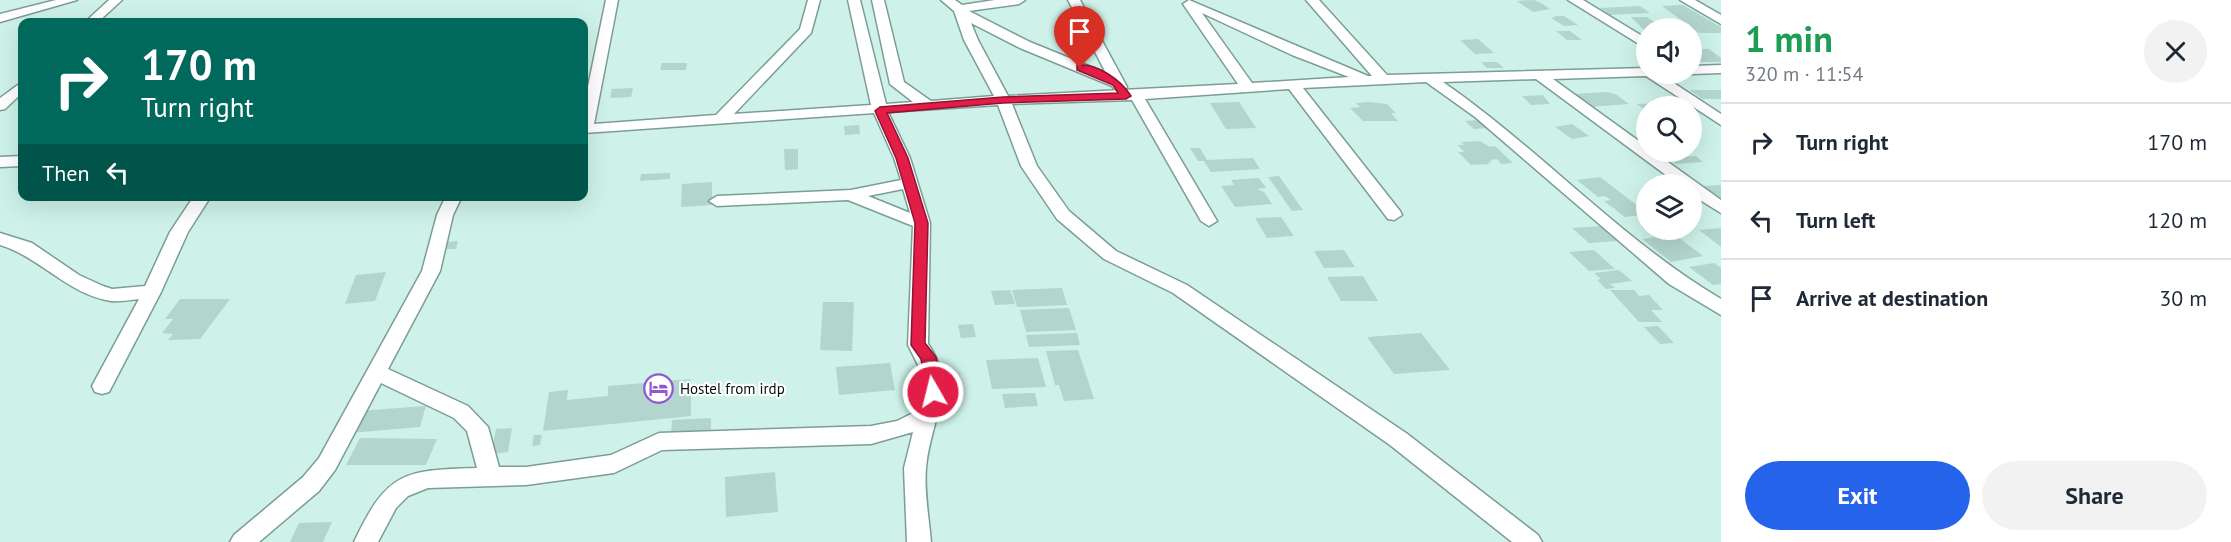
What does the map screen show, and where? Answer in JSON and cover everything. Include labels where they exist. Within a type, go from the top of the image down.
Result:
[{"type":"street","points":[[0,18],[71,0]]},
{"type":"street","points":[[96,18],[116,0]]},
{"type":"street","points":[[588,115],[612,0]]},
{"type":"street","points":[[719,121],[806,30],[814,0]]},
{"type":"street","points":[[854,0],[880,111],[902,158],[922,223],[918,345],[928,357],[933,392],[915,468],[919,542]]},
{"type":"street","points":[[878,0],[897,84],[929,106]]},
{"type":"street","points":[[947,0],[961,11],[1025,45],[1117,83],[1131,95],[1209,221]]},
{"type":"street","points":[[961,11],[1019,0]]},
{"type":"street","points":[[1074,0],[1089,23],[1117,83]]},
{"type":"street","points":[[1312,0],[1378,80]]},
{"type":"street","points":[[1574,0],[1636,38]]},
{"type":"street","points":[[1686,0],[1721,20]]},
{"type":"street","points":[[1188,2],[1240,23],[1324,65],[1378,80]]},
{"type":"street","points":[[1188,2],[1248,88]]},
{"type":"street","points":[[961,11],[971,39],[1003,100],[1029,166],[1063,215],[1110,255],[1180,289],[1398,439],[1530,542]]},
{"type":"street","points":[[1702,70],[1721,69]]},
{"type":"street","points":[[588,129],[880,111],[1003,100],[1131,95],[1378,80],[1636,72]]},
{"type":"street","points":[[1538,74],[1674,174]]},
{"type":"street","points":[[1432,80],[1480,114],[1675,280],[1721,308]]},
{"type":"street","points":[[1667,84],[1698,102],[1721,121]]},
{"type":"street","points":[[1293,85],[1394,215]]},
{"type":"street","points":[[0,106],[18,90]]},
{"type":"street","points":[[0,162],[18,161]]},
{"type":"street","points":[[717,201],[851,195],[910,183]]},
{"type":"street","points":[[851,195],[922,223]]},
{"type":"street","points":[[1702,195],[1721,208]]},
{"type":"street","points":[[102,386],[152,292],[179,232],[199,201]]},
{"type":"street","points":[[242,542],[311,484],[327,464],[431,271],[445,215],[452,201]]},
{"type":"street","points":[[0,239],[26,247],[73,279],[97,291],[112,295],[152,292]]},
{"type":"street","points":[[376,372],[448,404],[477,427],[491,477]]},
{"type":"street","points":[[366,542],[376,515],[393,492],[414,481],[526,476],[614,464],[659,442],[687,439],[772,440],[872,435],[901,428],[928,415]]},
{"type":"building","points":[[1534,0],[1550,9],[1533,12],[1517,1]]},
{"type":"building","points":[[1683,5],[1721,27],[1721,33],[1702,33],[1702,18],[1678,18],[1662,6]]},
{"type":"building","points":[[1640,6],[1650,13],[1610,15],[1600,8]]},
{"type":"building","points":[[1564,16],[1578,25],[1564,26],[1551,18]]},
{"type":"building","points":[[1631,17],[1648,18],[1636,18],[1636,22]]},
{"type":"building","points":[[1556,31],[1570,31],[1582,40],[1567,40]]},
{"type":"building","points":[[1478,39],[1494,53],[1475,54],[1460,40]]},
{"type":"building","points":[[1702,49],[1709,49],[1721,58],[1721,62],[1702,62]]},
{"type":"building","points":[[1481,62],[1497,62],[1504,68],[1487,68]]},
{"type":"building","points":[[662,63],[687,63],[686,70],[660,70]]},
{"type":"building","points":[[633,88],[631,97],[610,98],[612,89]]},
{"type":"building","points":[[1690,90],[1721,90],[1721,99],[1702,99],[1702,96]]},
{"type":"building","points":[[1608,92],[1617,95],[1629,104],[1589,107],[1574,94]]},
{"type":"building","points":[[1543,95],[1550,104],[1531,105],[1522,96]]},
{"type":"building","points":[[1239,102],[1256,128],[1226,129],[1210,103]]},
{"type":"building","points":[[1356,103],[1387,104],[1396,113],[1391,113],[1398,121],[1363,121],[1350,108],[1360,107]]},
{"type":"building","points":[[1478,120],[1488,128],[1474,129],[1465,121]]},
{"type":"building","points":[[1572,124],[1589,136],[1572,139],[1555,127]]},
{"type":"building","points":[[859,125],[860,134],[845,135],[844,126]]},
{"type":"building","points":[[1480,141],[1490,147],[1495,146],[1513,163],[1501,164],[1497,159],[1490,160],[1492,162],[1488,162],[1490,164],[1471,165],[1458,152],[1464,152],[1458,145],[1464,145],[1461,142]]},
{"type":"building","points":[[1190,148],[1200,148],[1207,160],[1253,158],[1260,169],[1211,172],[1204,161],[1198,161]]},
{"type":"building","points":[[784,149],[798,149],[798,169],[785,170]]},
{"type":"building","points":[[1673,162],[1703,162],[1676,164]]},
{"type":"building","points":[[670,173],[670,179],[640,181],[641,174]]},
{"type":"building","points":[[1279,176],[1303,210],[1292,211],[1268,177]]},
{"type":"building","points":[[1600,177],[1636,205],[1636,216],[1625,217],[1604,201],[1611,200],[1605,196],[1598,197],[1577,180]]},
{"type":"building","points":[[1259,178],[1266,188],[1257,189],[1264,192],[1272,204],[1235,207],[1221,186],[1234,185],[1231,180]]},
{"type":"building","points":[[712,182],[712,205],[681,207],[682,184]]},
{"type":"building","points":[[1721,185],[1721,201],[1703,186]]},
{"type":"building","points":[[1281,217],[1294,236],[1267,238],[1255,218]]},
{"type":"building","points":[[1600,226],[1617,241],[1589,243],[1572,228]]},
{"type":"building","points":[[1721,228],[1721,247],[1702,232],[1702,230]]},
{"type":"building","points":[[1643,240],[1682,240],[1703,256],[1671,262]]},
{"type":"building","points":[[458,241],[456,249],[444,249],[447,242]]},
{"type":"building","points":[[1344,250],[1355,267],[1324,268],[1314,251]]},
{"type":"building","points":[[1594,250],[1615,269],[1589,271],[1569,252]]},
{"type":"building","points":[[1714,263],[1721,268],[1721,284],[1713,285],[1689,267]]},
{"type":"building","points":[[1619,270],[1632,281],[1610,284],[1615,288],[1606,289],[1597,280],[1601,279],[1594,273]]},
{"type":"building","points":[[386,272],[375,301],[345,304],[356,275]]},
{"type":"building","points":[[1363,276],[1378,301],[1341,301],[1327,277]]},
{"type":"building","points":[[1062,288],[1067,305],[1017,307],[1012,290]]},
{"type":"building","points":[[1010,290],[1015,304],[995,305],[991,291]]},
{"type":"building","points":[[1610,290],[1634,290],[1639,296],[1649,295],[1663,310],[1651,310],[1662,322],[1639,322]]},
{"type":"building","points":[[180,299],[230,299],[200,339],[168,340],[173,334],[162,333],[173,319],[165,319]]},
{"type":"building","points":[[823,302],[854,302],[852,351],[820,350]]},
{"type":"building","points":[[1069,308],[1076,330],[1026,332],[1020,310]]},
{"type":"building","points":[[973,324],[976,337],[961,338],[958,325]]},
{"type":"building","points":[[1658,326],[1674,343],[1660,344],[1644,327]]},
{"type":"building","points":[[1077,333],[1080,345],[1029,347],[1026,335]]},
{"type":"building","points":[[1421,333],[1450,370],[1394,374],[1367,337]]},
{"type":"building","points":[[1078,350],[1094,399],[1064,401],[1059,385],[1055,385],[1046,351]]},
{"type":"building","points":[[1038,358],[1046,387],[992,389],[986,360]]},
{"type":"building","points":[[890,363],[895,390],[839,395],[836,367]]},
{"type":"building","points":[[691,379],[691,416],[543,431],[549,392],[568,390],[567,400],[608,396],[608,386]]},
{"type":"building","points":[[1035,393],[1038,406],[1005,408],[1002,394]]},
{"type":"building","points":[[426,406],[420,427],[350,433],[358,411]]},
{"type":"building","points":[[711,418],[711,432],[671,434],[672,420]]},
{"type":"building","points":[[512,428],[508,452],[491,454],[496,429]]},
{"type":"building","points":[[534,435],[542,435],[540,445],[532,446]]},
{"type":"building","points":[[360,438],[437,439],[426,465],[346,465]]},
{"type":"building","points":[[775,472],[778,512],[726,517],[725,477]]},
{"type":"building","points":[[332,522],[323,542],[290,542],[299,523]]},
{"type":"place","name":"Hostel from irdp","points":[[659,389]]},
{"type":"route","points":[[933,392],[928,357],[918,345],[922,223],[902,158],[880,111],[1003,100],[1126,96],[1117,83],[1080,68]]}]
